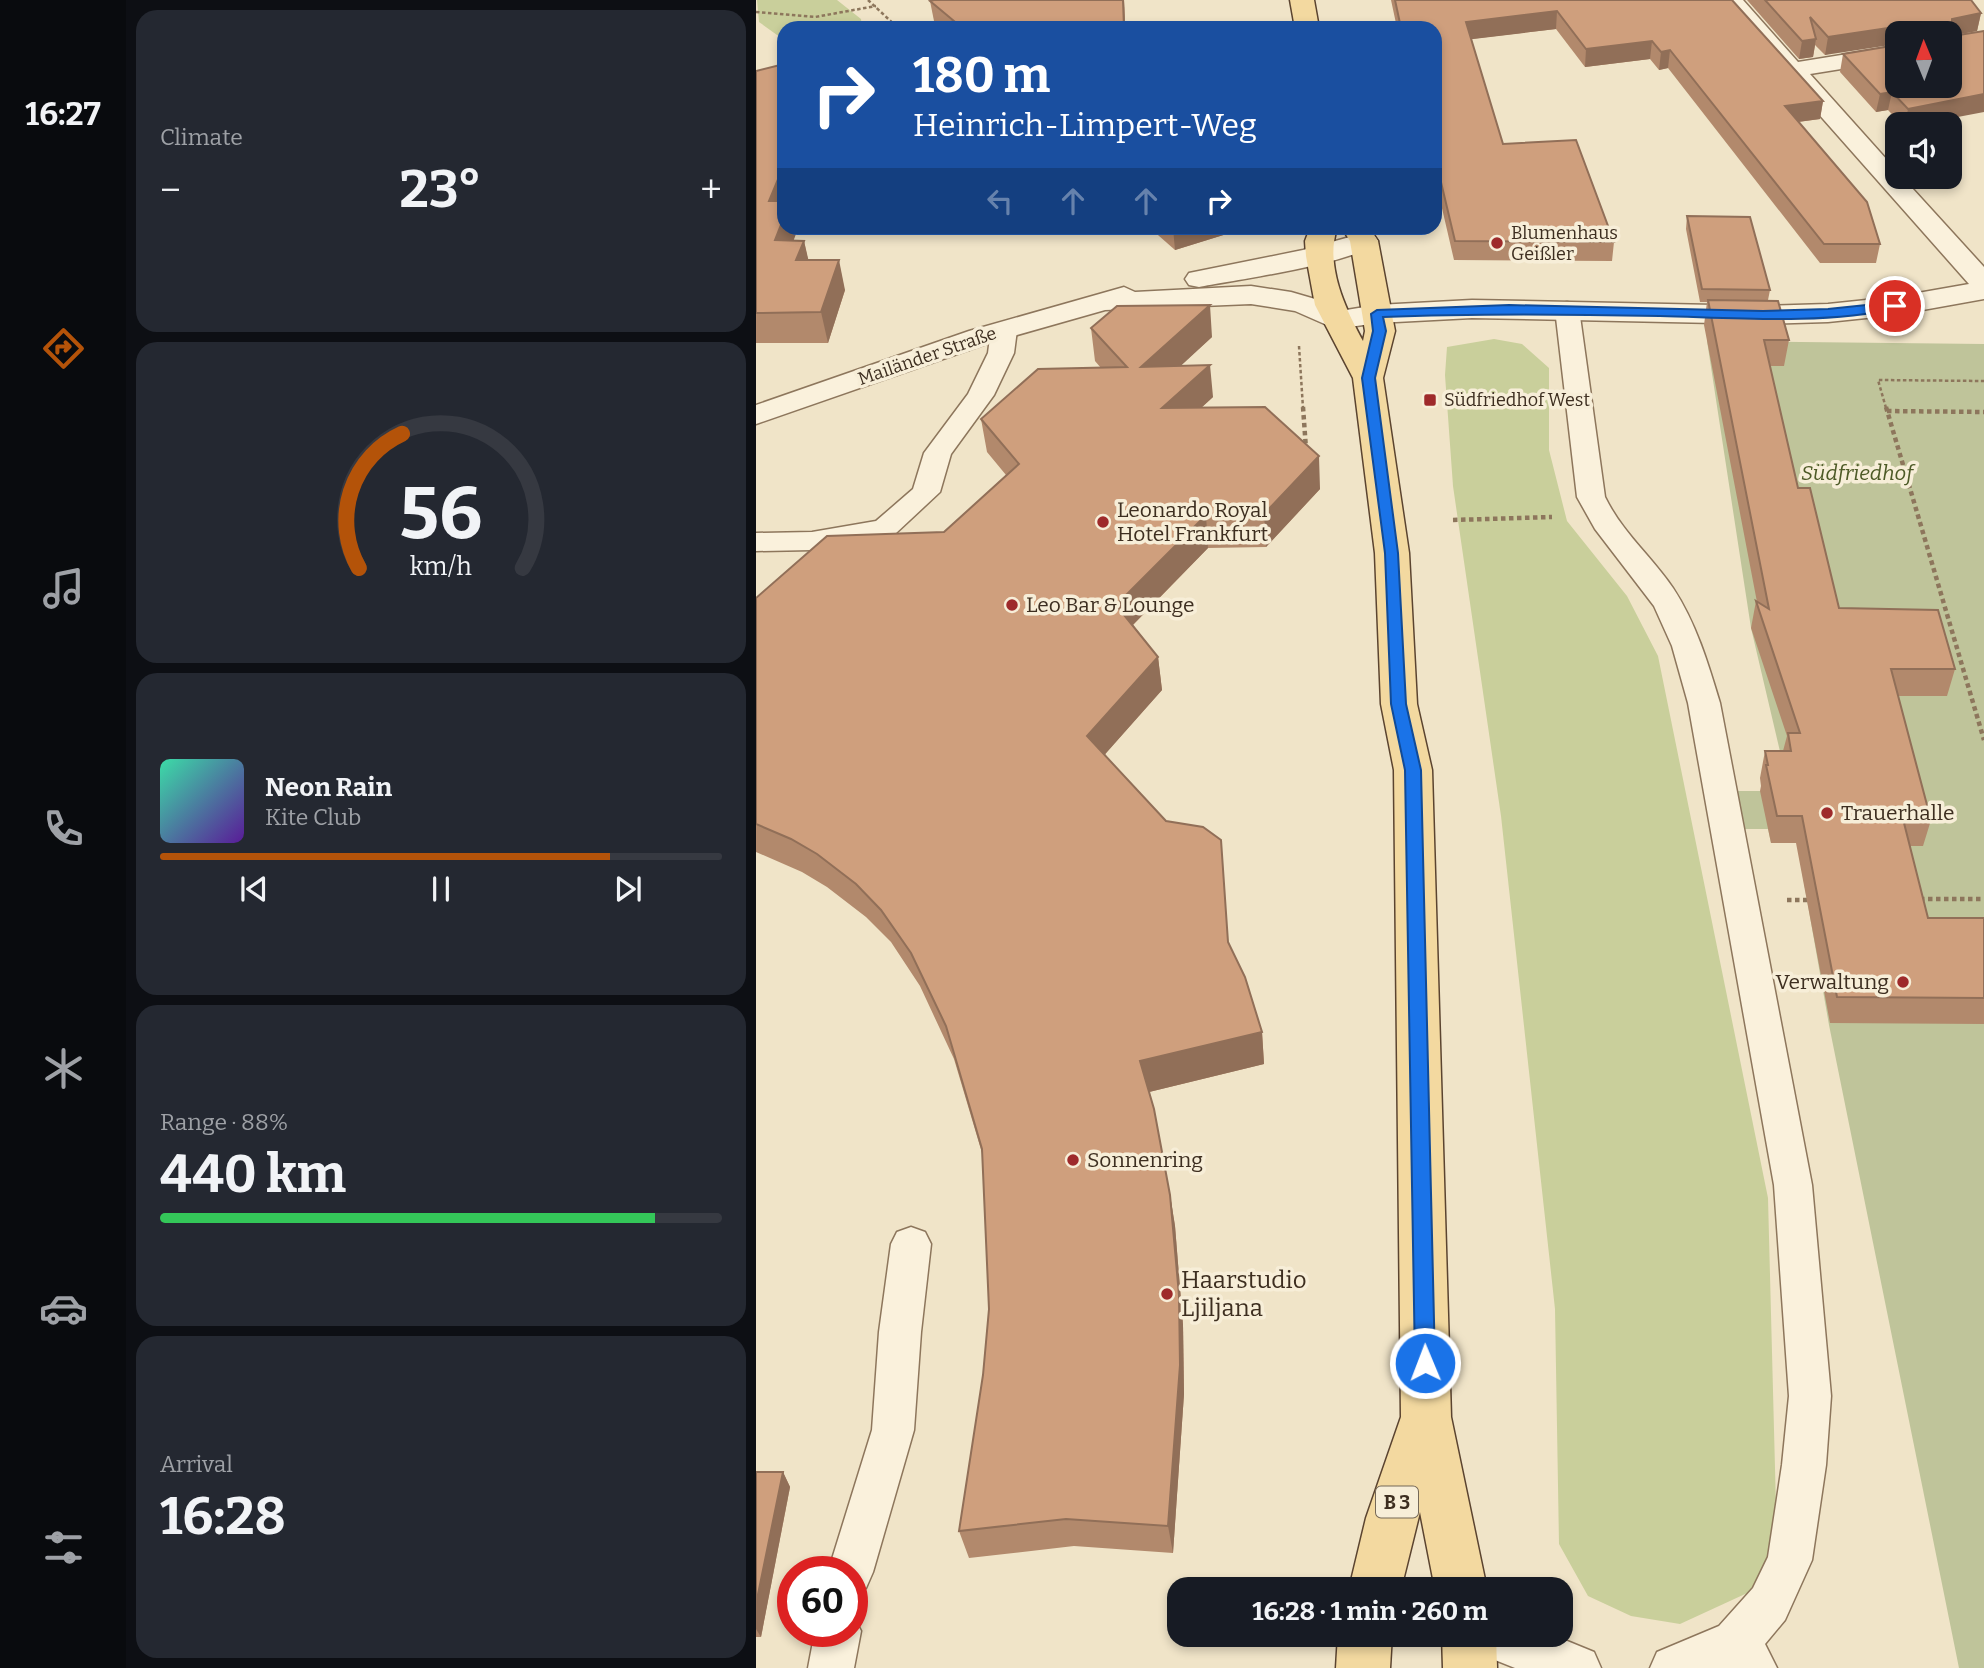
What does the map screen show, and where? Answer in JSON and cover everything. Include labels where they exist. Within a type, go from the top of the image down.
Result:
[{"type":"main road","points":[[1302,0],[1306,21]]},
{"type":"main road","name":"B 3","points":[[1321,235],[1320,256],[1329,305],[1368,378],[1392,553],[1399,704],[1413,770],[1426,1417],[1459,1577]]},
{"type":"main road","name":"B 3","points":[[1360,235],[1380,331],[1368,378]]},
{"type":"main road","name":"B 3","points":[[1378,1577],[1392,1518],[1426,1417]]},
{"type":"main road","points":[[1363,1668],[1364,1647]]},
{"type":"main road","points":[[1469,1647],[1470,1668]]},
{"type":"street","points":[[1730,0],[1984,284]]},
{"type":"street","points":[[1793,70],[1885,55]]},
{"type":"street","name":"Mailänder Straße","points":[[756,415],[1004,330],[1100,302],[1271,264],[1320,256],[1358,235]]},
{"type":"street","points":[[1336,320],[1440,310],[1763,315],[1828,313],[1895,306],[1984,290]]},
{"type":"street","name":"Mailänder Straße","points":[[1100,302],[1251,295],[1281,298],[1305,305],[1336,320]]},
{"type":"lane","points":[[1567,310],[1591,498],[1599,516],[1661,594],[1688,646],[1704,703],[1793,1185],[1810,1396],[1804,1465],[1790,1560],[1769,1604],[1736,1660],[1673,1668]]},
{"type":"lane","points":[[756,542],[813,541],[885,528],[926,492],[938,453],[981,396],[1001,353],[1004,330]]},
{"type":"lane","points":[[855,1556],[893,1430],[900,1332],[911,1244]]},
{"type":"lane","points":[[831,1668],[835,1647]]},
{"type":"lane","points":[[1521,1647],[1578,1668]]},
{"type":"path","points":[[868,0],[891,21]]},
{"type":"path","points":[[756,12],[815,18],[876,6]]},
{"type":"path","points":[[1281,298],[1298,333],[1307,461]]},
{"type":"path","points":[[1984,381],[1878,380],[1984,740]]},
{"type":"path","points":[[1887,411],[1984,412]]},
{"type":"path","points":[[1452,520],[1599,516]]},
{"type":"path","points":[[1918,899],[1984,899]]},
{"type":"path","points":[[1740,901],[1811,900]]},
{"type":"green space","points":[[757,0],[837,0],[861,21],[777,21],[777,35],[759,22]]},
{"type":"green space","points":[[1494,339],[1522,344],[1549,368],[1549,450],[1567,521],[1627,596],[1658,656],[1768,1198],[1777,1545],[1756,1589],[1680,1624],[1631,1616],[1588,1596],[1559,1544],[1555,1309],[1501,816],[1453,486],[1445,375],[1447,347]]},
{"type":"green space","name":"Südfriedhof","points":[[1707,341],[1984,344],[1984,1668],[1959,1668],[1829,1025],[1797,843],[1771,843],[1768,829],[1735,829],[1730,791],[1762,791],[1782,760],[1751,628]]},
{"type":"building","points":[[1123,0],[1124,21],[954,21],[930,1]]},
{"type":"building","points":[[1395,0],[1732,0],[1823,101],[1785,106],[1867,202],[1880,244],[1824,244],[1670,50],[1661,52],[1652,41],[1586,49],[1557,11],[1466,22],[1503,144],[1576,140],[1614,242],[1455,241],[1442,186],[1442,21],[1400,21]]},
{"type":"building","points":[[1765,0],[1971,0],[1981,13],[1952,21],[1885,21],[1885,29],[1828,37],[1810,17],[1816,39],[1802,41]]},
{"type":"building","points":[[1984,31],[1984,94],[1908,109],[1898,98],[1962,98],[1962,34]]},
{"type":"building","points":[[1885,47],[1885,93],[1880,94],[1843,54]]},
{"type":"building","points":[[777,66],[777,182],[769,201],[777,201],[775,240],[804,241],[796,260],[839,260],[821,312],[756,313],[756,71]]},
{"type":"building","points":[[1687,216],[1750,217],[1770,290],[1702,289]]},
{"type":"building","points":[[1708,300],[1778,301],[1789,340],[1764,340],[1798,488],[1810,488],[1839,608],[1938,610],[1955,669],[1891,669],[1931,820],[1903,819],[1928,918],[1984,918],[1984,998],[1837,997],[1802,816],[1777,816],[1766,765],[1765,751],[1791,751],[1788,733],[1800,733],[1756,601],[1769,609]]},
{"type":"building","points":[[1210,305],[1141,367],[1210,365],[1162,408],[1265,407],[1319,456],[1264,514],[1206,515],[1116,605],[1158,657],[1087,736],[1166,821],[1203,827],[1221,840],[1228,942],[1245,977],[1262,1032],[1140,1061],[1154,1109],[1170,1195],[1179,1295],[1180,1365],[1168,1526],[1066,1519],[959,1531],[983,1375],[989,1309],[982,1149],[946,1026],[911,953],[881,910],[856,884],[817,854],[756,824],[756,598],[827,536],[944,532],[1019,464],[981,419],[1038,369],[1127,367],[1091,328],[1117,306]]},
{"type":"building","points":[[756,1472],[783,1472],[756,1604]]},
{"type":"place","name":"Blumenhaus Geißler","points":[[1497,243]]},
{"type":"place","name":"Südfriedhof West","points":[[1430,400]]},
{"type":"place","name":"Leonardo Royal Hotel Frankfurt","points":[[1103,522]]},
{"type":"place","name":"Leo Bar & Lounge","points":[[1012,605]]},
{"type":"place","name":"Trauerhalle","points":[[1827,813]]},
{"type":"place","name":"Verwaltung","points":[[1903,982]]},
{"type":"place","name":"Sonnenring","points":[[1073,1160]]},
{"type":"place","name":"Haarstudio Ljiljana","points":[[1167,1294]]},
{"type":"route","points":[[1425,1363],[1413,770],[1399,704],[1392,553],[1368,378],[1380,331],[1377,314],[1509,309],[1763,315],[1828,313],[1895,306]]}]
